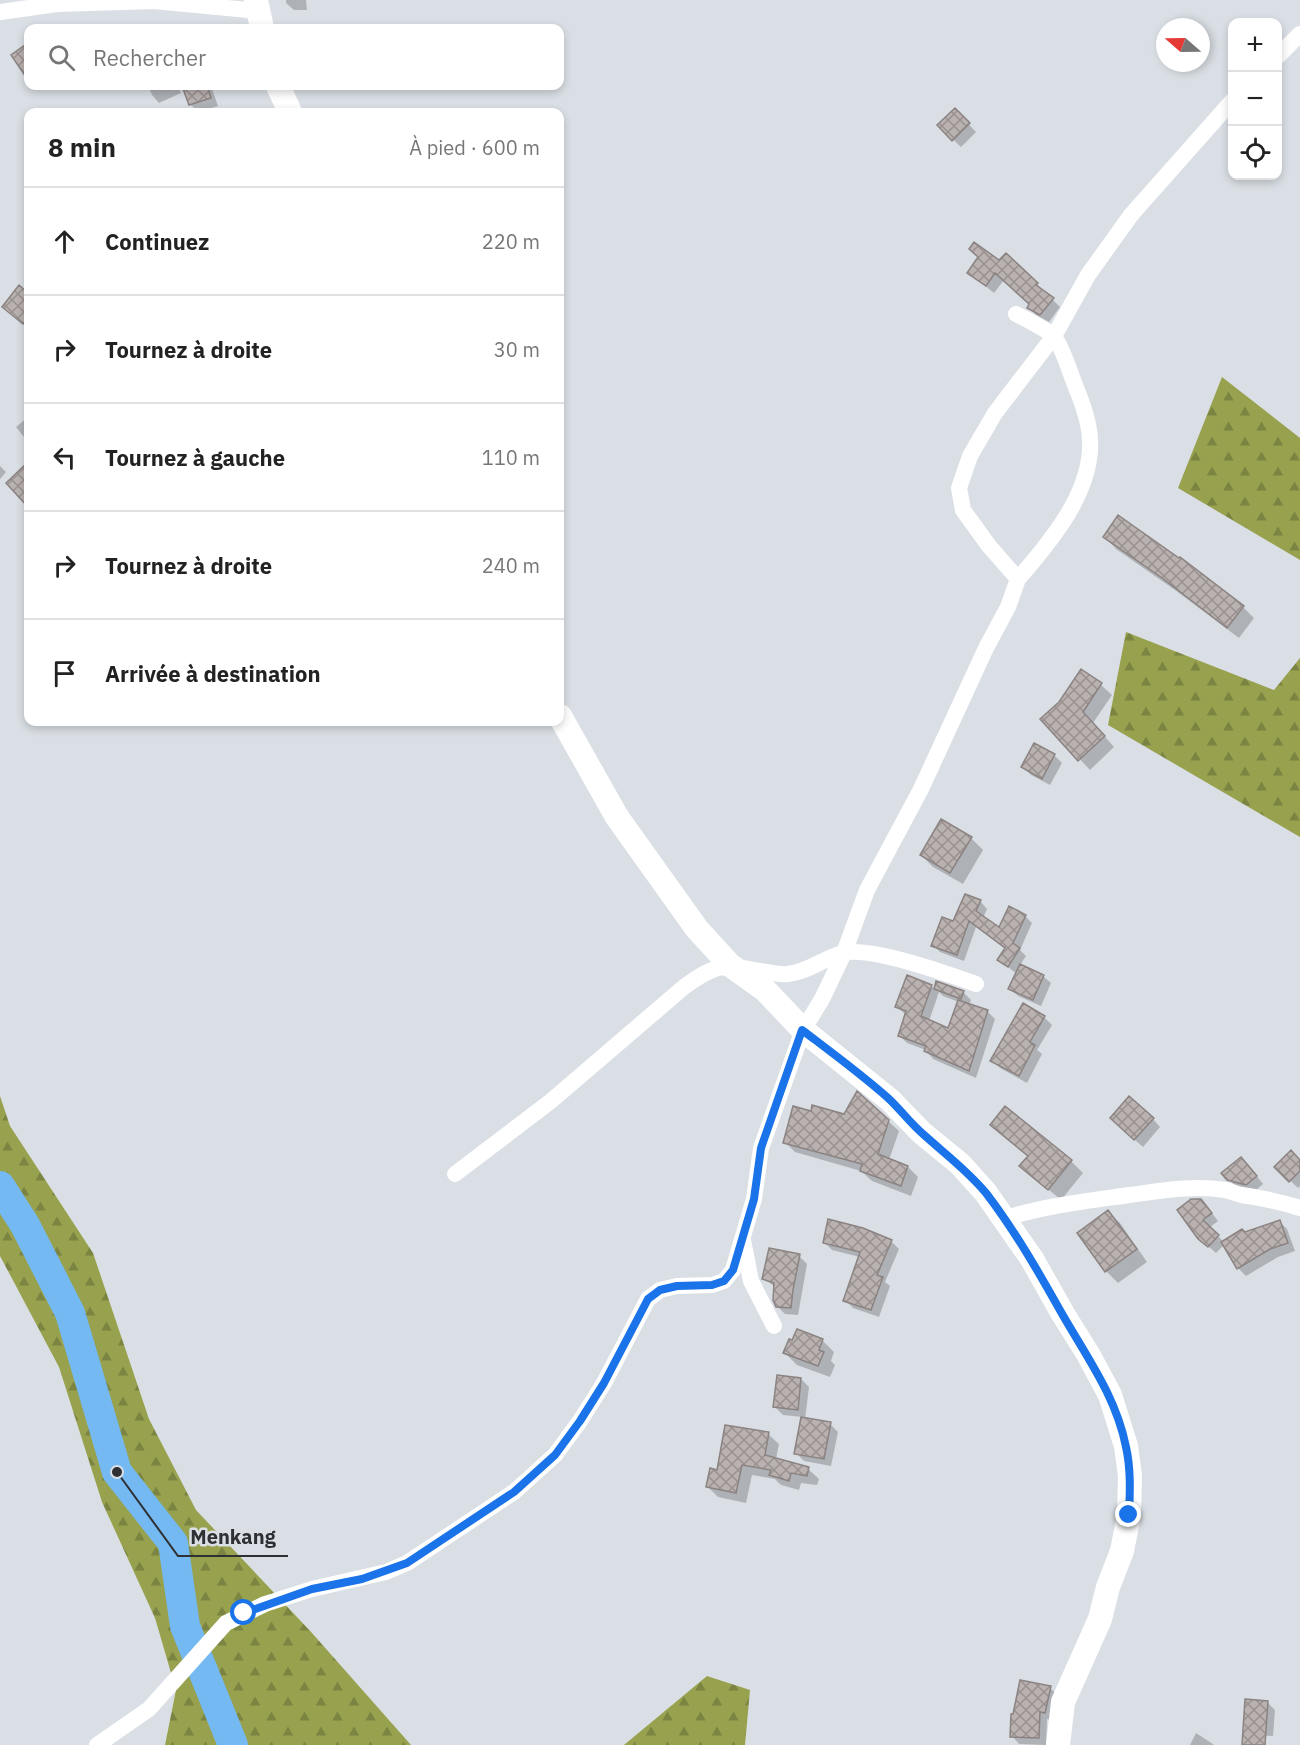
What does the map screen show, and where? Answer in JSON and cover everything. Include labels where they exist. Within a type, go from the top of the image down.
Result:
[{"type":"street","points":[[0,12],[57,4],[154,0],[259,13]]},
{"type":"street","points":[[1282,52],[1300,33]]},
{"type":"street","points":[[280,90],[288,108]]},
{"type":"street","points":[[1018,579],[963,510],[959,488],[970,456],[995,413],[1054,336],[1088,275],[1131,215],[1228,107]]},
{"type":"street","points":[[97,1745],[149,1709],[226,1623],[265,1604],[312,1589],[378,1574],[407,1563],[514,1492],[555,1455],[580,1421],[604,1383],[648,1299],[660,1290],[677,1286],[712,1285],[724,1281],[733,1270],[754,1199],[761,1148],[802,1030],[822,999],[844,953],[867,890],[921,789],[986,648],[1008,607],[1018,579],[1050,541],[1065,518],[1076,498],[1088,461],[1089,426],[1082,403],[1054,336],[1016,314]]},
{"type":"street","points":[[564,723],[617,817],[697,929],[730,965],[765,990],[802,1030],[890,1100],[922,1133],[960,1164],[986,1193],[1032,1259],[1110,1395],[1126,1446],[1130,1476],[1129,1515],[1122,1551],[1108,1587],[1100,1619],[1063,1702],[1058,1745]]},
{"type":"street","points":[[455,1174],[551,1101],[684,987],[705,972],[730,965],[786,974],[810,968],[844,953],[860,953],[921,965],[976,984]]},
{"type":"street","points":[[1003,1219],[1035,1210],[1182,1188],[1226,1190],[1300,1208]]},
{"type":"street","points":[[743,1239],[751,1281],[774,1326]]},
{"type":"green space","points":[[1222,377],[1300,438],[1300,560],[1178,488]]},
{"type":"green space","points":[[1126,632],[1274,690],[1300,658],[1300,837],[1108,725]]},
{"type":"green space","points":[[0,1096],[10,1126],[93,1253],[149,1419],[196,1510],[312,1633],[411,1745],[165,1745],[176,1690],[155,1618],[102,1502],[59,1367],[0,1256]]},
{"type":"green space","points":[[707,1676],[750,1690],[745,1745],[624,1745]]},
{"type":"building","points":[[24,46],[24,74],[11,55]]},
{"type":"building","points":[[183,90],[208,90],[211,98],[189,105]]},
{"type":"building","points":[[955,108],[970,123],[952,141],[937,125]]},
{"type":"building","points":[[974,242],[999,260],[1006,253],[1038,283],[1036,285],[1054,298],[1040,315],[1027,308],[1029,304],[995,273],[986,286],[967,273],[978,257],[969,249]]},
{"type":"building","points":[[19,285],[24,289],[23,324],[2,307]]},
{"type":"building","points":[[24,466],[24,503],[6,483]]},
{"type":"building","points":[[1118,515],[1180,557],[1244,606],[1227,628],[1162,578],[1103,537]]},
{"type":"building","points":[[1081,669],[1102,683],[1083,712],[1105,736],[1078,761],[1040,719],[1059,702]]},
{"type":"building","points":[[1034,743],[1055,754],[1042,779],[1021,767]]},
{"type":"building","points":[[941,819],[972,837],[950,873],[920,855]]},
{"type":"building","points":[[965,894],[981,900],[976,911],[999,927],[1009,906],[1026,915],[1013,943],[1020,948],[1008,967],[997,960],[1005,948],[969,921],[957,955],[931,946],[942,917],[953,921]]},
{"type":"building","points":[[1020,964],[1044,975],[1033,1000],[1008,989]]},
{"type":"building","points":[[907,975],[932,985],[921,1016],[948,1028],[958,1000],[988,1010],[969,1071],[924,1051],[926,1046],[898,1036],[906,1011],[895,1007]]},
{"type":"building","points":[[936,981],[964,991],[961,999],[934,989]]},
{"type":"building","points":[[1023,1003],[1045,1016],[1030,1042],[1035,1045],[1019,1076],[990,1061]]},
{"type":"building","points":[[857,1091],[889,1120],[878,1154],[908,1166],[901,1186],[860,1171],[862,1164],[783,1143],[793,1106],[811,1111],[812,1105],[844,1114]]},
{"type":"building","points":[[1129,1096],[1154,1118],[1134,1140],[1110,1118]]},
{"type":"building","points":[[1005,1106],[1072,1160],[1048,1190],[1019,1166],[1028,1156],[990,1125]]},
{"type":"building","points":[[1291,1150],[1300,1160],[1300,1171],[1289,1182],[1274,1167]]},
{"type":"building","points":[[1241,1157],[1257,1176],[1246,1185],[1227,1180],[1221,1173]]},
{"type":"building","points":[[1191,1199],[1201,1199],[1212,1213],[1203,1220],[1219,1235],[1208,1247],[1198,1239],[1177,1210]]},
{"type":"building","points":[[1108,1210],[1137,1249],[1105,1272],[1077,1233]]},
{"type":"building","points":[[828,1219],[863,1228],[892,1240],[877,1275],[883,1277],[871,1310],[843,1301],[860,1252],[823,1243]]},
{"type":"building","points":[[1280,1220],[1288,1243],[1270,1249],[1237,1269],[1221,1242],[1242,1229],[1245,1232]]},
{"type":"building","points":[[769,1248],[800,1254],[791,1308],[776,1307],[773,1300],[774,1283],[762,1279]]},
{"type":"building","points":[[797,1329],[823,1339],[819,1350],[824,1352],[818,1366],[783,1353],[789,1339],[792,1340]]},
{"type":"building","points":[[777,1375],[801,1378],[798,1410],[773,1407]]},
{"type":"building","points":[[801,1417],[831,1422],[824,1459],[794,1454]]},
{"type":"building","points":[[725,1425],[769,1432],[765,1455],[809,1467],[807,1476],[791,1473],[789,1481],[769,1475],[771,1470],[742,1465],[736,1493],[706,1487],[710,1468],[717,1470]]},
{"type":"building","points":[[1020,1680],[1051,1686],[1045,1713],[1040,1712],[1039,1738],[1010,1737],[1011,1714],[1013,1714]]},
{"type":"building","points":[[1245,1699],[1268,1701],[1265,1745],[1242,1745]]},
{"type":"waterway","points":[[0,1186],[25,1225],[70,1313],[117,1472],[173,1543],[185,1626],[233,1745]]},
{"type":"place","name":"Menkang","points":[[117,1472]]},
{"type":"route","points":[[244,1613],[312,1589],[362,1579],[407,1563],[514,1492],[555,1455],[580,1421],[604,1383],[648,1299],[660,1290],[677,1286],[712,1285],[724,1281],[733,1270],[743,1239],[754,1199],[761,1148],[802,1030],[890,1100],[922,1133],[960,1164],[986,1193],[1032,1259],[1110,1395],[1126,1446],[1130,1476],[1129,1515]]}]
